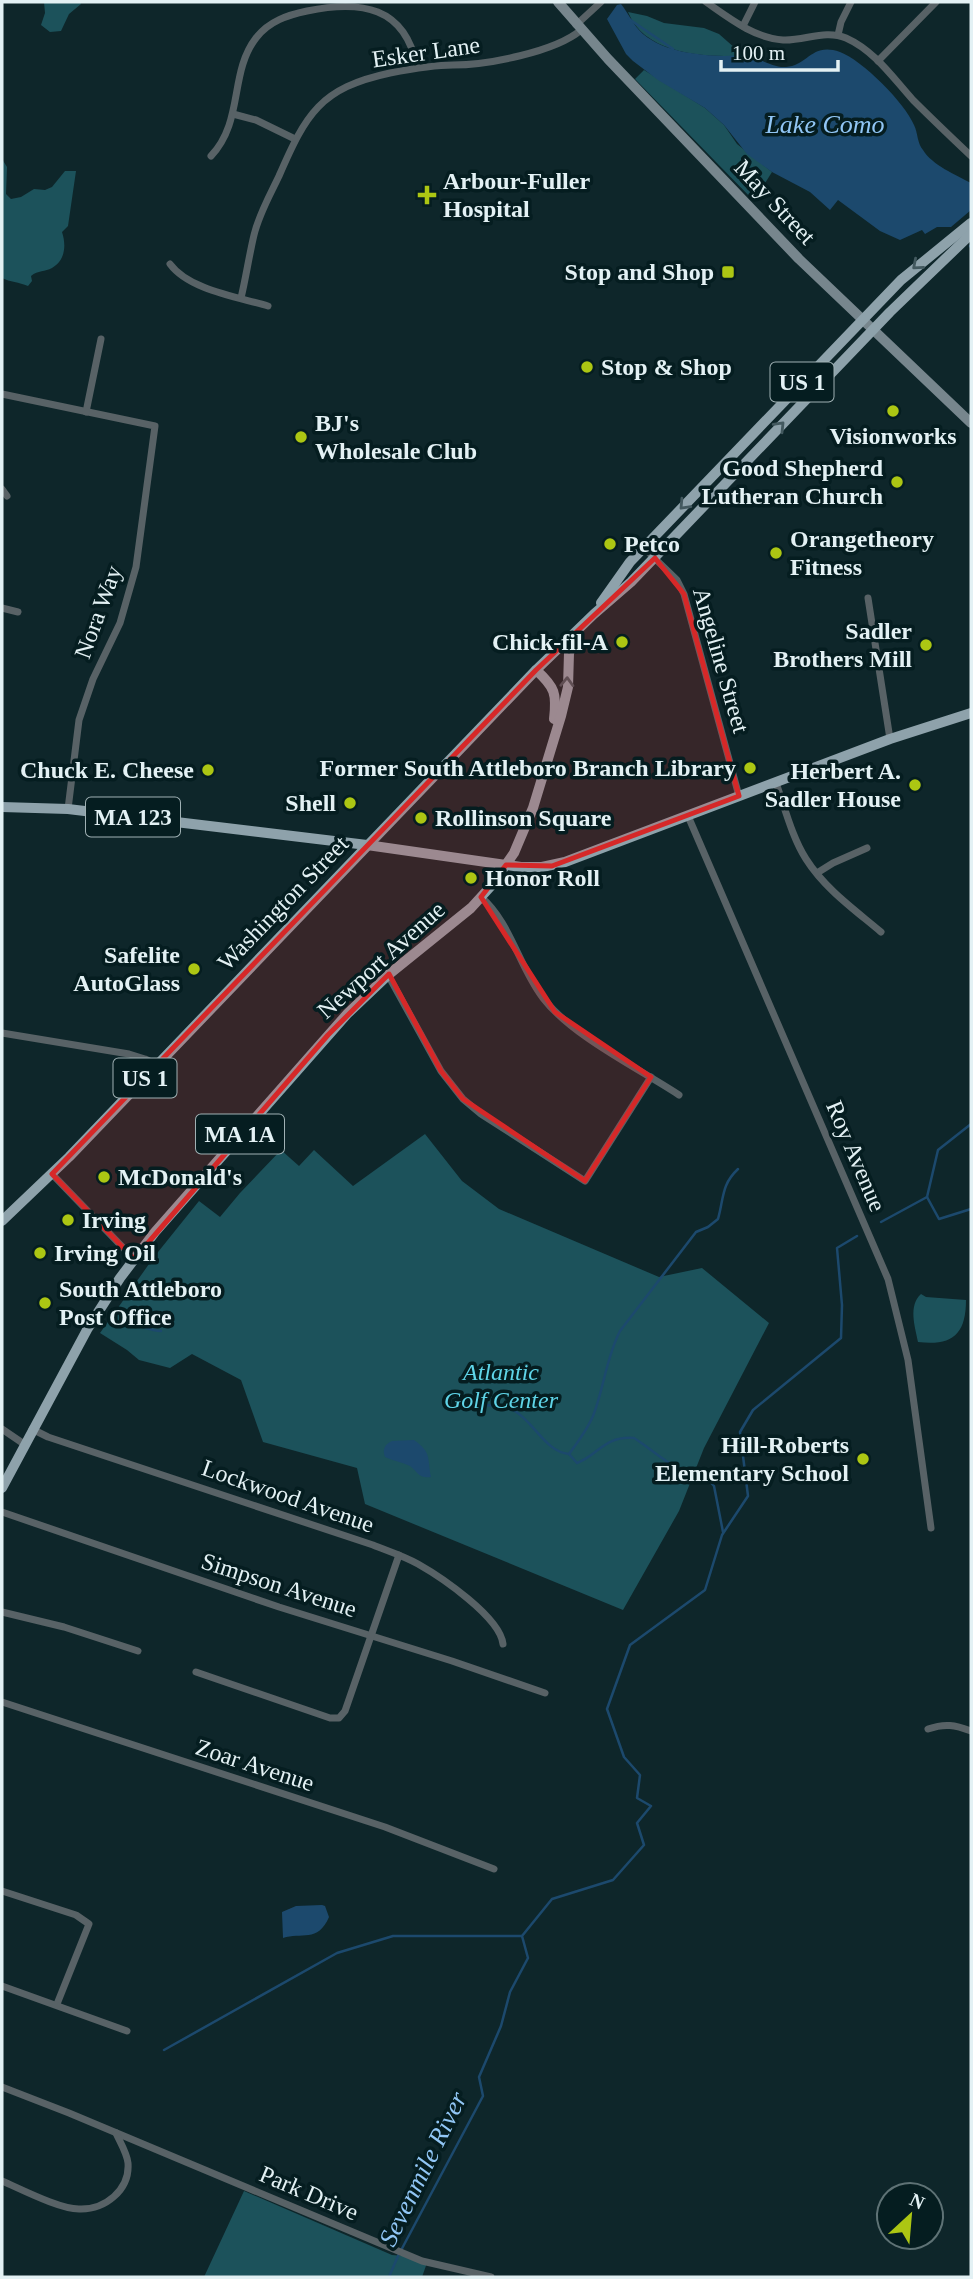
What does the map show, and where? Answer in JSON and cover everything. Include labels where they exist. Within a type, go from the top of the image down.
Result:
[{"type":"main road","name":"Washington Street","points":[[594,614],[623,570],[862,320],[918,263],[971,223]]},
{"type":"main road","name":"Washington Street","points":[[2,1220],[52,1174],[536,670],[655,558],[873,330],[971,234]]},
{"type":"main road","name":"MA 1A","points":[[506,864],[514,853],[533,808],[566,698],[569,653],[582,626]]},
{"type":"main road","name":"MA 1A","points":[[536,670],[550,684],[556,698],[553,738]]},
{"type":"main road","name":"MA 123","points":[[2,807],[68,810],[367,845],[531,868],[552,866],[890,739],[971,713]]},
{"type":"main road","name":"Newport Avenue","points":[[2,1488],[88,1328],[134,1259],[173,1210],[328,1035],[388,975],[481,897],[506,864]]},
{"type":"street","name":"May Street","points":[[558,2],[578,28],[792,252],[971,423]]},
{"type":"street","name":"Esker Lane","points":[[241,298],[259,219],[295,139],[314,110],[337,91],[362,80],[417,67],[481,64],[504,60],[567,40],[601,2]]},
{"type":"street","points":[[706,2],[763,36],[782,40],[822,34],[838,35],[861,46],[971,156]]},
{"type":"street","points":[[743,26],[755,2]]},
{"type":"street","points":[[838,35],[851,2]]},
{"type":"street","points":[[878,61],[936,2]]},
{"type":"street","points":[[211,156],[223,141],[233,114],[244,63],[256,38],[275,21],[301,12],[345,5],[373,8],[401,29],[411,43],[417,67]]},
{"type":"street","points":[[233,114],[256,120],[295,139]]},
{"type":"street","points":[[170,264],[187,280],[268,306]]},
{"type":"street","points":[[2,394],[86,412],[101,340]]},
{"type":"street","name":"Nora Way","points":[[68,810],[79,720],[90,686],[125,610],[136,567],[155,426],[86,412]]},
{"type":"street","name":"Angeline Street","points":[[644,548],[677,580],[684,594],[739,796]]},
{"type":"street","points":[[868,598],[890,739]]},
{"type":"street","points":[[2,608],[18,612]]},
{"type":"street","points":[[776,783],[797,843],[817,873],[841,899],[881,932]]},
{"type":"street","name":"Roy Avenue","points":[[688,816],[888,1279],[908,1360],[931,1528]]},
{"type":"street","points":[[817,873],[867,848]]},
{"type":"street","points":[[481,897],[495,912],[535,986],[555,1012],[580,1032],[679,1095]]},
{"type":"street","points":[[388,975],[441,1070],[463,1099],[481,1114],[585,1181],[651,1077]]},
{"type":"street","points":[[2,1033],[129,1054],[157,1065]]},
{"type":"street","points":[[52,1174],[134,1259]]},
{"type":"street","points":[[2,1429],[24,1444]]},
{"type":"street","name":"Lockwood Avenue","points":[[32,1429],[399,1555],[429,1570],[475,1606],[496,1628],[503,1644]]},
{"type":"street","name":"Simpson Avenue","points":[[2,1512],[279,1607],[453,1661],[545,1693]]},
{"type":"street","points":[[196,1672],[330,1718],[339,1718],[345,1712],[399,1555]]},
{"type":"street","points":[[2,1612],[64,1627],[138,1651]]},
{"type":"street","name":"Zoar Avenue","points":[[2,1702],[395,1830],[494,1869]]},
{"type":"street","points":[[928,1730],[948,1724],[971,1731]]},
{"type":"street","points":[[2,1891],[76,1916],[89,1924],[57,2004]]},
{"type":"street","points":[[2,1986],[127,2031]]},
{"type":"street","name":"Park Drive","points":[[2,2087],[422,2260],[491,2277]]},
{"type":"street","points":[[2,2181],[79,2210],[104,2205],[118,2194],[127,2179],[128,2160],[116,2132]]},
{"type":"highlighted area","points":[[655,558],[684,594],[739,796],[552,866],[506,865],[481,897],[555,1012],[651,1077],[585,1181],[463,1099],[441,1071],[389,974],[328,1035],[134,1259],[52,1174],[536,670]]},
{"type":"green space","points":[[44,2],[81,4],[69,14],[61,31],[50,32],[41,25],[45,13]]},
{"type":"green space","points":[[628,12],[664,23],[704,28],[719,34],[744,56],[695,54],[662,45],[636,26]]},
{"type":"green space","points":[[644,70],[705,108],[724,125],[737,144],[772,172],[754,201],[635,79]]},
{"type":"green space","points":[[2,159],[7,167],[6,194],[11,199],[21,197],[34,189],[45,190],[52,187],[65,171],[76,171],[68,226],[62,232],[64,247],[60,261],[52,268],[31,276],[32,281],[28,286],[2,278]]},
{"type":"green space","name":"Atlantic Golf Center","points":[[425,1134],[462,1181],[499,1209],[659,1277],[702,1268],[769,1323],[704,1448],[679,1511],[623,1610],[365,1504],[357,1468],[263,1442],[241,1380],[192,1354],[170,1368],[139,1360],[100,1333],[154,1257],[199,1201],[220,1217],[281,1150],[299,1166],[314,1150],[353,1186]]},
{"type":"green space","points":[[921,1294],[926,1297],[966,1300],[963,1322],[955,1336],[940,1342],[918,1342],[914,1310]]},
{"type":"green space","points":[[244,2191],[392,2255],[428,2260],[422,2277],[204,2277]]},
{"type":"water","name":"Lake Como","points":[[621,4],[643,34],[661,45],[682,51],[703,55],[750,57],[781,67],[793,66],[822,50],[840,52],[849,57],[871,73],[902,105],[927,155],[945,169],[971,183],[971,210],[951,227],[937,227],[925,234],[922,230],[900,240],[880,231],[838,200],[830,210],[810,192],[772,172],[747,154],[724,125],[705,108],[658,80],[633,61],[626,54],[607,19],[617,5]]},
{"type":"water","points":[[414,1440],[424,1448],[431,1477],[421,1476],[410,1466],[385,1457],[385,1447],[392,1441]]},
{"type":"water","points":[[322,1905],[329,1917],[320,1930],[309,1935],[283,1938],[282,1912],[296,1906]]},
{"type":"waterway","points":[[629,19],[673,49]]},
{"type":"waterway","points":[[927,1197],[938,1150],[971,1124]]},
{"type":"waterway","points":[[569,1454],[593,1416],[611,1352],[620,1331],[696,1232],[718,1219],[726,1186],[738,1169]]},
{"type":"waterway","name":"Sevenmile River","points":[[927,1197],[939,1219],[971,1209]]},
{"type":"waterway","name":"Sevenmile River","points":[[881,1222],[927,1197]]},
{"type":"waterway","name":"Sevenmile River","points":[[389,2277],[483,2096],[479,2077],[501,2026],[510,1992],[528,1958],[522,1936],[552,1899],[613,1880],[644,1845],[637,1823],[651,1806],[637,1798],[640,1775],[624,1757],[607,1709],[630,1645],[705,1590],[722,1535],[748,1496],[740,1432],[753,1410],[841,1338],[842,1305],[837,1248],[857,1236]]},
{"type":"waterway","points":[[121,1323],[161,1331]]},
{"type":"waterway","points":[[475,1405],[499,1406],[513,1410],[553,1448],[569,1454],[577,1463],[608,1443],[634,1438],[691,1476],[709,1480],[714,1486],[723,1532]]},
{"type":"waterway","points":[[164,2050],[337,1953],[393,1936],[522,1936]]},
{"type":"place","name":"Arbour-Fuller Hospital","points":[[427,195]]},
{"type":"place","name":"Stop and Shop","points":[[728,272]]},
{"type":"place","name":"Stop & Shop","points":[[587,367]]},
{"type":"place","name":"Visionworks","points":[[893,411]]},
{"type":"place","name":"BJ's Wholesale Club","points":[[301,437]]},
{"type":"place","name":"Good Shepherd Lutheran Church","points":[[897,482]]},
{"type":"place","name":"Petco","points":[[610,544]]},
{"type":"place","name":"Orangetheory Fitness","points":[[776,553]]},
{"type":"place","name":"Chick-fil-A","points":[[622,642]]},
{"type":"place","name":"Sadler Brothers Mill","points":[[926,645]]},
{"type":"place","name":"Former South Attleboro Branch Library","points":[[750,768]]},
{"type":"place","name":"Chuck E. Cheese","points":[[208,770]]},
{"type":"place","name":"Herbert A. Sadler House","points":[[915,785]]},
{"type":"place","name":"Shell","points":[[350,803]]},
{"type":"place","name":"Rollinson Square","points":[[421,818]]},
{"type":"place","name":"Honor Roll","points":[[471,878]]},
{"type":"place","name":"Safelite AutoGlass","points":[[194,969]]},
{"type":"place","name":"McDonald's","points":[[104,1177]]},
{"type":"place","name":"Irving","points":[[68,1220]]},
{"type":"place","name":"Irving Oil","points":[[40,1253]]},
{"type":"place","name":"South Attleboro Post Office","points":[[45,1303]]},
{"type":"place","name":"Hill-Roberts Elementary School","points":[[863,1459]]}]
